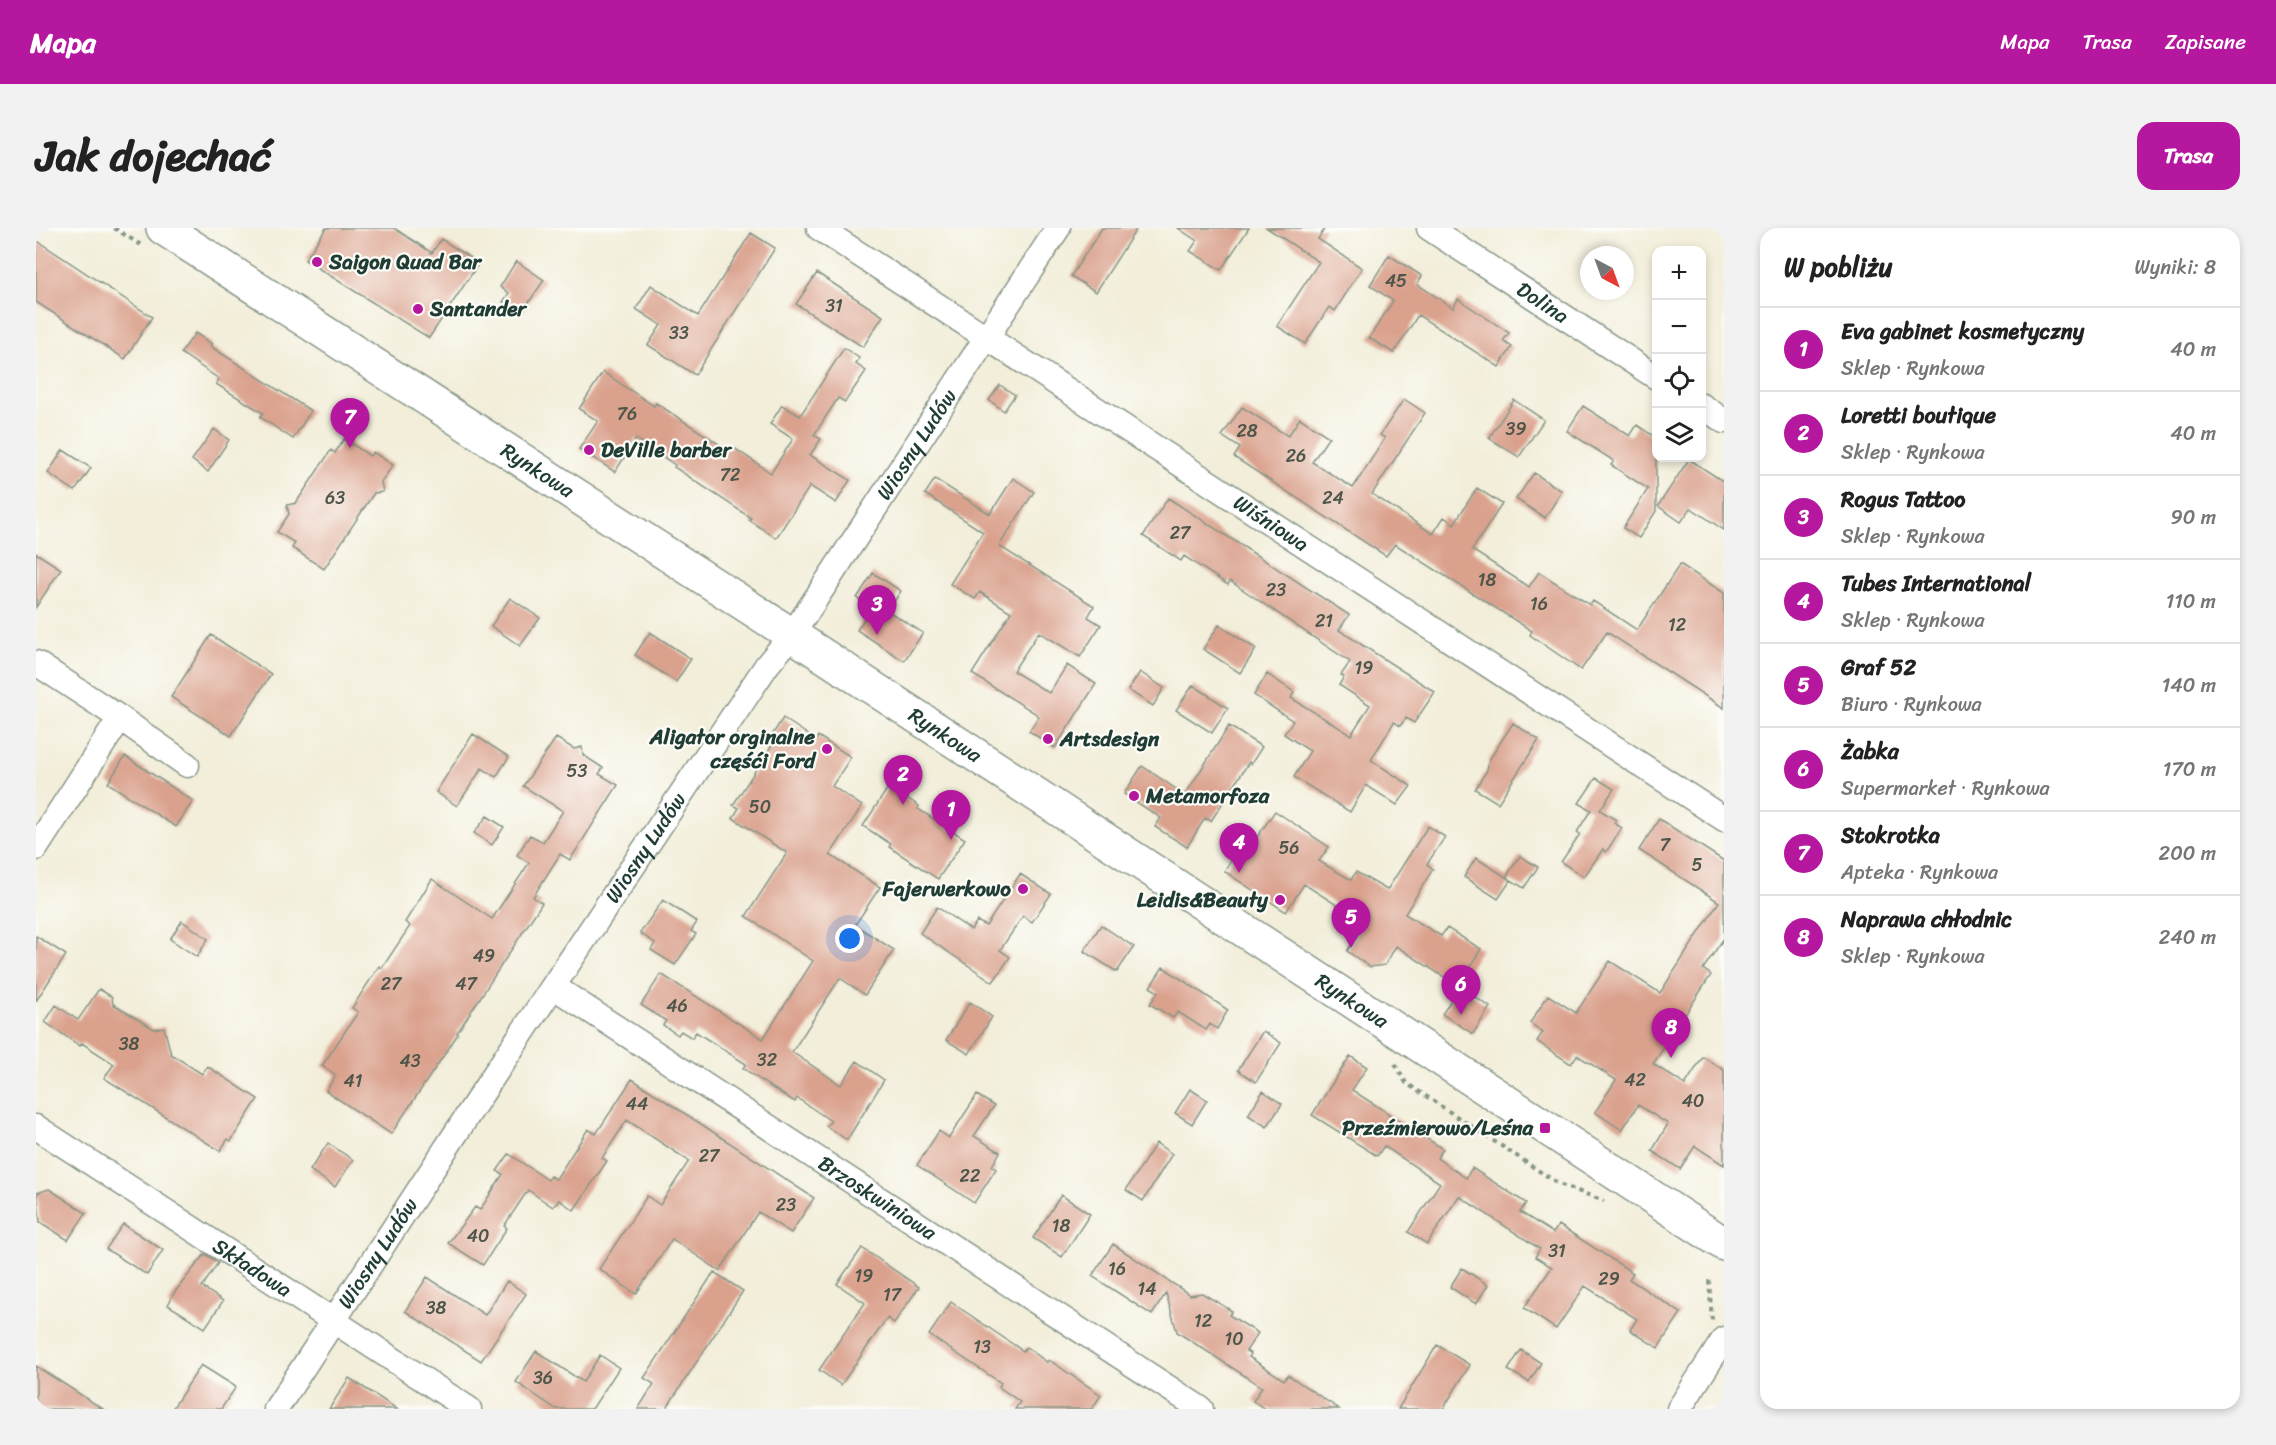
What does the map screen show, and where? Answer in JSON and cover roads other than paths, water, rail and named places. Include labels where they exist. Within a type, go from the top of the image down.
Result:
[{"type":"street","name":"Rynkowa","points":[[163,228],[792,635],[1724,1244]]},
{"type":"street","name":"Wiśniowa","points":[[819,228],[1724,819]]},
{"type":"street","name":"Wiosny Ludów","points":[[276,1409],[767,665],[792,635],[1058,228]]},
{"type":"street","name":"Dolina","points":[[1429,228],[1652,374]]},
{"type":"street","points":[[1704,408],[1724,421]]},
{"type":"street","points":[[36,663],[187,765]]},
{"type":"street","points":[[36,848],[120,718]]},
{"type":"street","name":"Brzoskwiniowa","points":[[554,987],[1201,1409]]},
{"type":"street","name":"Składowa","points":[[36,1127],[469,1409]]},
{"type":"street","points":[[1679,1409],[1718,1331]]},
{"type":"place","name":"Saigon Quad Bar","points":[[317,262]]},
{"type":"place","name":"Santander","points":[[418,309]]},
{"type":"place","name":"Stokrotka","points":[[350,448]]},
{"type":"place","name":"DeVille barber","points":[[589,450]]},
{"type":"place","name":"Rogus Tattoo","points":[[877,635]]},
{"type":"place","name":"Artsdesign","points":[[1048,739]]},
{"type":"place","name":"Aligator orginalne częśći Ford","points":[[827,749]]},
{"type":"place","name":"Metamorfoza","points":[[1134,796]]},
{"type":"place","name":"Loretti boutique","points":[[903,805]]},
{"type":"place","name":"Eva gabinet kosmetyczny","points":[[951,840]]},
{"type":"place","name":"Tubes International","points":[[1239,873]]},
{"type":"place","name":"Fajerwerkowo","points":[[1023,889]]},
{"type":"place","name":"Leidis&Beauty","points":[[1280,900]]},
{"type":"place","name":"Graf 52","points":[[1351,948]]},
{"type":"place","name":"Żabka","points":[[1461,1015]]},
{"type":"place","name":"Naprawa chłodnic","points":[[1671,1058]]},
{"type":"place","name":"Przeźmierowo/Leśna","points":[[1545,1128]]}]
